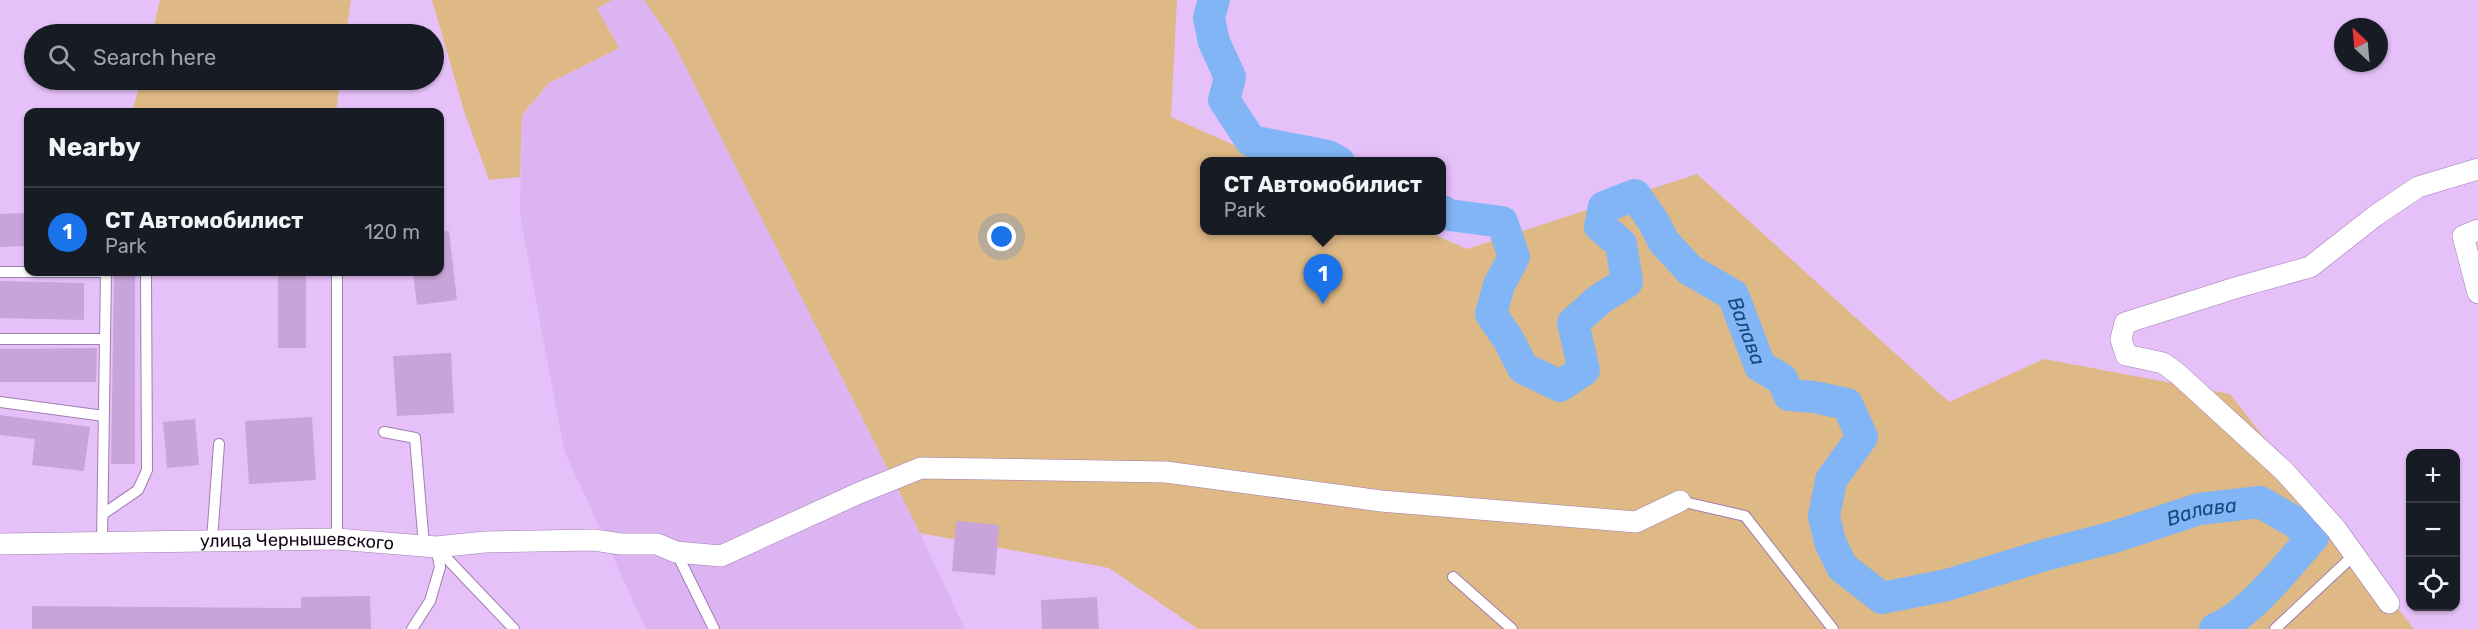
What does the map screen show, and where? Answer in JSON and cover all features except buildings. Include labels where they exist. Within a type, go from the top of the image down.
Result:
[{"type":"street","points":[[2389,603],[2336,529],[2284,471],[2178,374],[2163,363],[2126,355],[2121,339],[2125,323],[2310,267],[2375,216],[2418,187],[2478,169]]},
{"type":"street","points":[[2478,230],[2463,236],[2478,293]]},
{"type":"street","name":"улица Чернышевского","points":[[0,544],[337,539],[430,547],[485,542],[594,540],[621,544],[657,544],[676,552],[722,556],[921,468],[1166,472],[1381,501],[1635,522],[1680,501]]},
{"type":"lane","points":[[0,272],[24,272]]},
{"type":"lane","points":[[102,542],[106,276]]},
{"type":"lane","points":[[103,514],[138,490],[147,470],[146,276]]},
{"type":"lane","points":[[337,276],[337,539]]},
{"type":"lane","points":[[0,339],[105,339]]},
{"type":"lane","points":[[0,402],[104,416]]},
{"type":"lane","points":[[384,432],[415,438],[430,547],[440,567],[430,601],[412,629]]},
{"type":"lane","points":[[212,540],[219,444]]},
{"type":"lane","points":[[1680,501],[1745,516],[1833,629]]},
{"type":"lane","points":[[430,547],[514,629]]},
{"type":"lane","points":[[676,552],[714,629]]},
{"type":"lane","points":[[2275,629],[2354,555]]},
{"type":"lane","points":[[1453,577],[1512,629]]},
{"type":"shaded area","points":[[160,0],[351,0],[347,24],[154,24]]},
{"type":"shaded area","points":[[432,0],[613,0],[597,8],[619,48],[549,83],[522,115],[520,177],[489,180],[464,111],[444,42],[444,24],[439,24]]},
{"type":"shaded area","points":[[613,0],[644,0],[673,42],[920,533],[965,629],[646,629],[564,450],[520,215],[522,116],[549,83],[619,48],[597,8]]},
{"type":"shaded area","points":[[644,0],[1177,0],[1171,117],[1261,157],[1200,157],[1200,235],[1435,235],[1467,249],[1697,174],[1949,402],[2044,359],[2230,394],[2414,629],[1198,629],[1109,568],[920,533],[673,42]]},
{"type":"shaded area","points":[[138,90],[339,90],[336,108],[133,108]]},
{"type":"waterway","name":"Валава","points":[[1214,0],[1209,18],[1214,42],[1230,77],[1224,100],[1251,141],[1330,157]]},
{"type":"waterway","name":"Валава","points":[[1446,213],[1502,222],[1514,257],[1499,285],[1491,314],[1508,339],[1523,368],[1560,386],[1584,370],[1573,323],[1600,299],[1627,282],[1621,244],[1600,226],[1604,207],[1635,195],[1664,242],[1690,270],[1733,295],[1760,366],[1782,379],[1789,395],[1814,397],[1847,404],[1862,437],[1831,480],[1824,516],[1830,542],[1842,567],[1882,598],[1947,585],[2114,537],[2199,509],[2260,502],[2295,522],[2313,537],[2254,602],[2215,629]]},
{"type":"place","name":"СТ Автомобилист","points":[[1323,304]]}]
